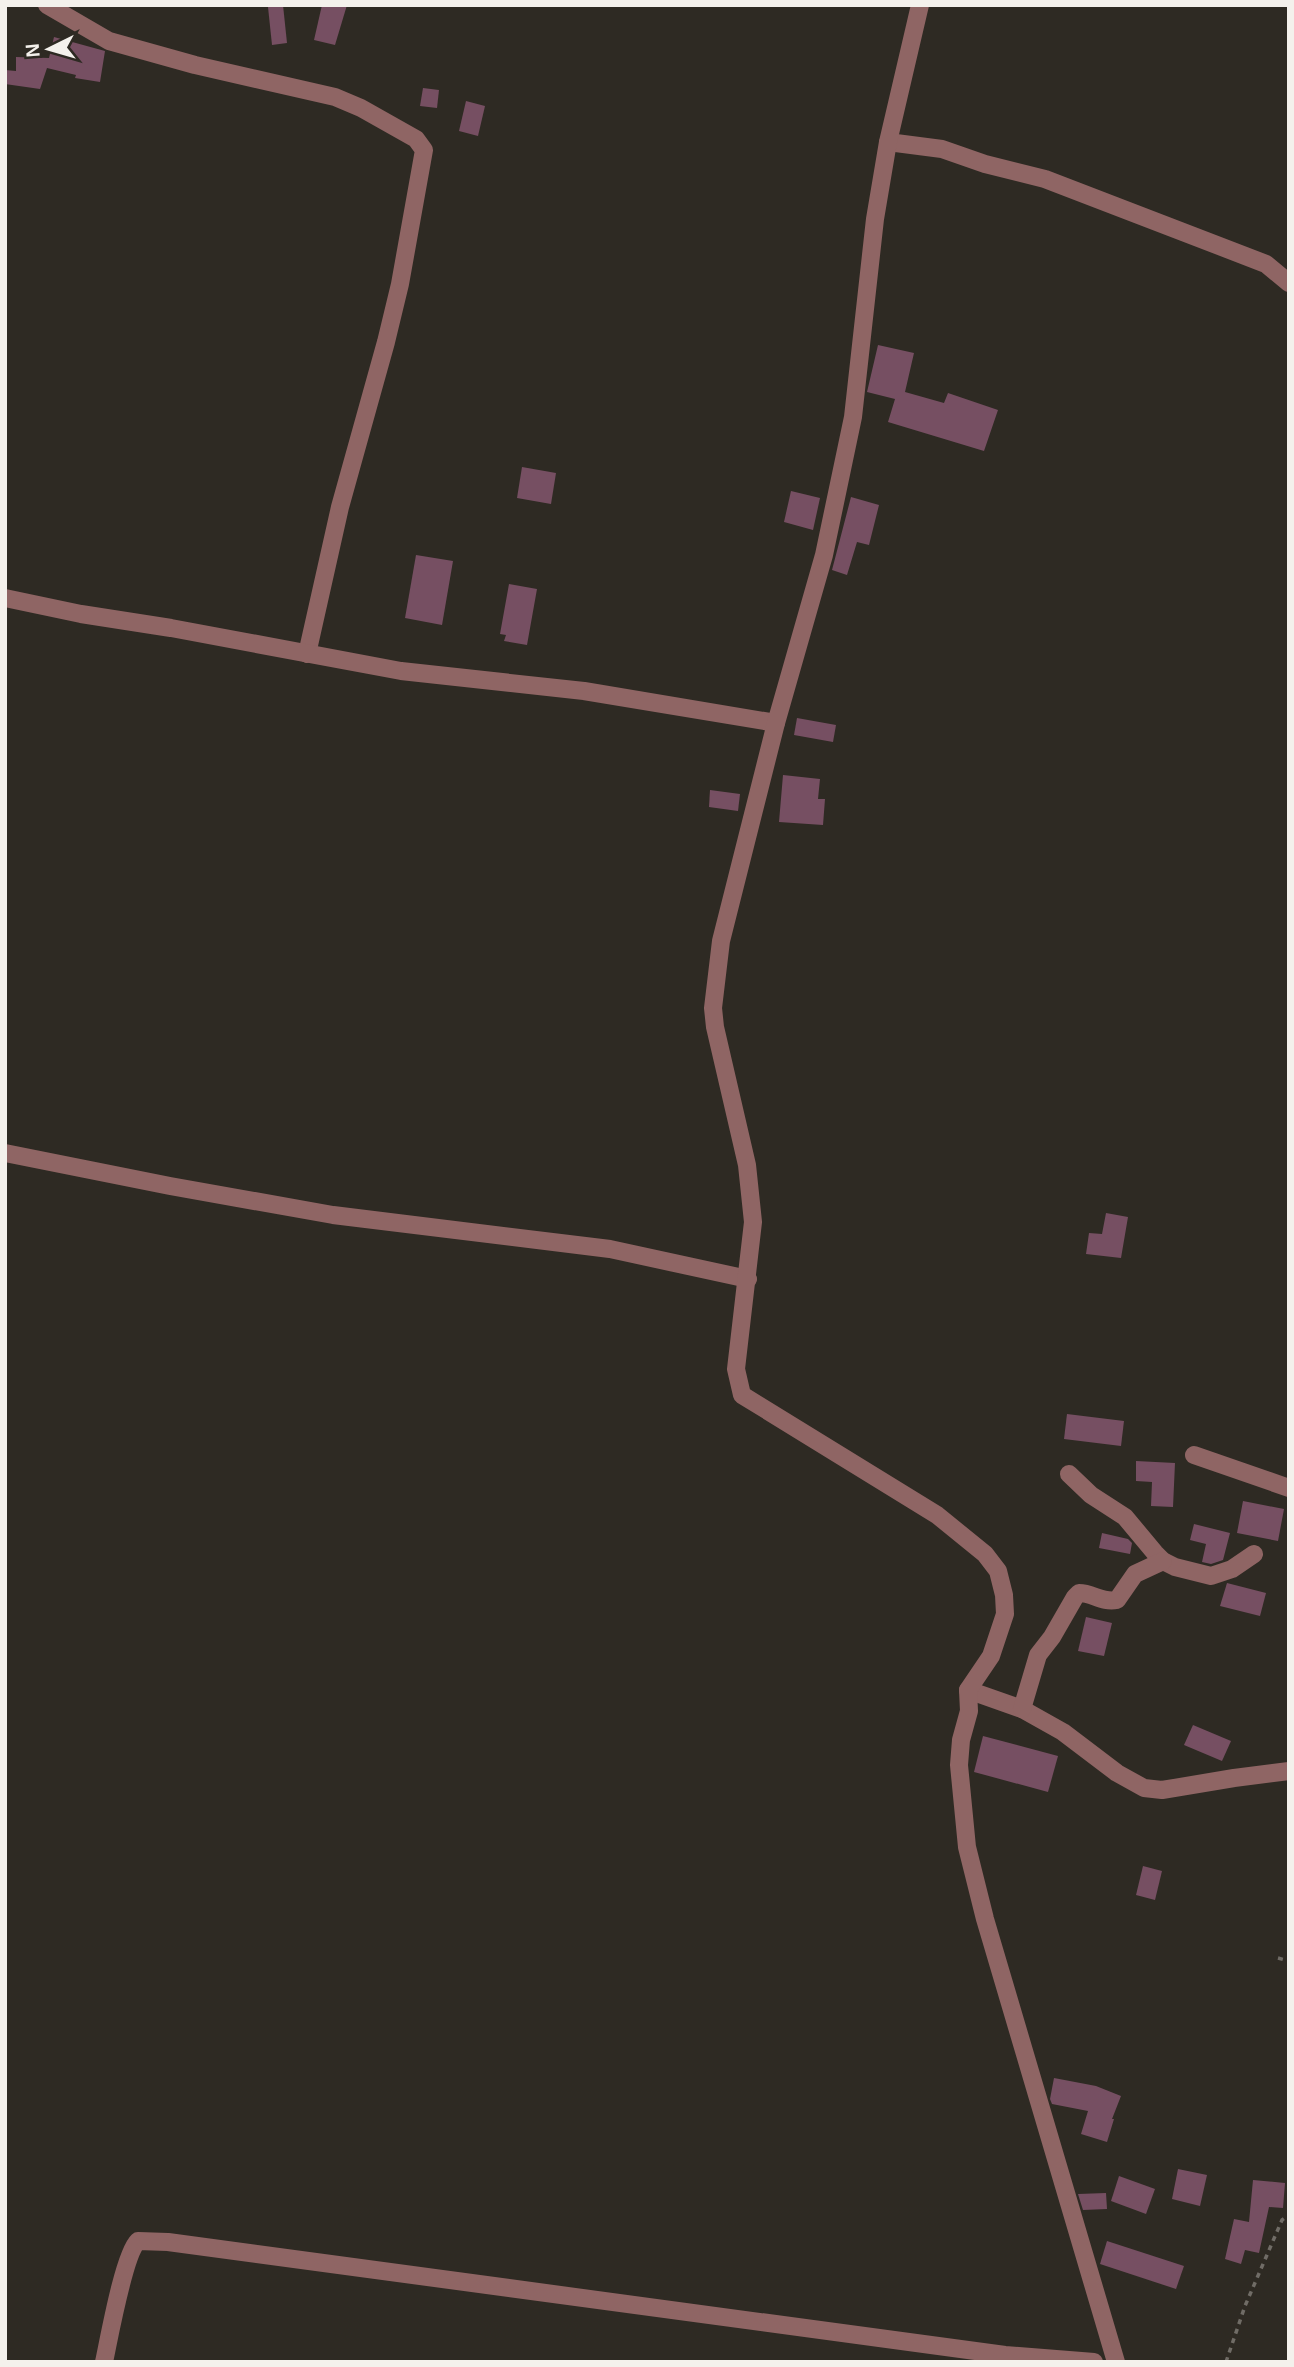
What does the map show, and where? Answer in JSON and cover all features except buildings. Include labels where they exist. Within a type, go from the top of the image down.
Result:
[{"type":"street","points":[[47,5],[117,44],[335,97],[361,108],[416,139],[424,150],[400,284],[340,507],[307,654]]},
{"type":"street","points":[[920,5],[888,142],[875,219],[853,417],[824,555],[776,723],[721,940],[713,1008],[726,1079],[747,1165],[753,1222],[736,1369],[742,1395],[937,1515],[985,1554],[998,1571],[1005,1614],[991,1656],[968,1690],[969,1711],[961,1740],[959,1765],[967,1847],[988,1932],[1116,2362]]},
{"type":"street","points":[[888,142],[942,149],[985,164],[1045,179],[1266,264],[1289,283]]},
{"type":"street","points":[[5,598],[401,671],[584,691],[776,723]]},
{"type":"street","points":[[5,1153],[170,1186],[333,1214],[610,1249],[748,1279]]},
{"type":"street","points":[[1194,1455],[1289,1488]]},
{"type":"street","points":[[1069,1474],[1091,1495],[1125,1517],[1163,1561],[1189,1572],[1211,1576],[1231,1569],[1254,1554]]},
{"type":"street","points":[[1022,1709],[1038,1655],[1052,1637],[1075,1597],[1084,1592],[1101,1600],[1117,1600],[1135,1574],[1163,1561]]},
{"type":"street","points":[[968,1690],[1022,1709],[1063,1732],[1118,1773],[1144,1788],[1161,1790],[1244,1776],[1289,1772]]},
{"type":"street","points":[[104,2362],[110,2328],[130,2257],[138,2241],[168,2242],[1005,2355],[1094,2362]]},
{"type":"path","points":[[1278,1958],[1289,1961]]},
{"type":"path","points":[[1226,2362],[1245,2306],[1282,2220],[1289,2214]]}]
